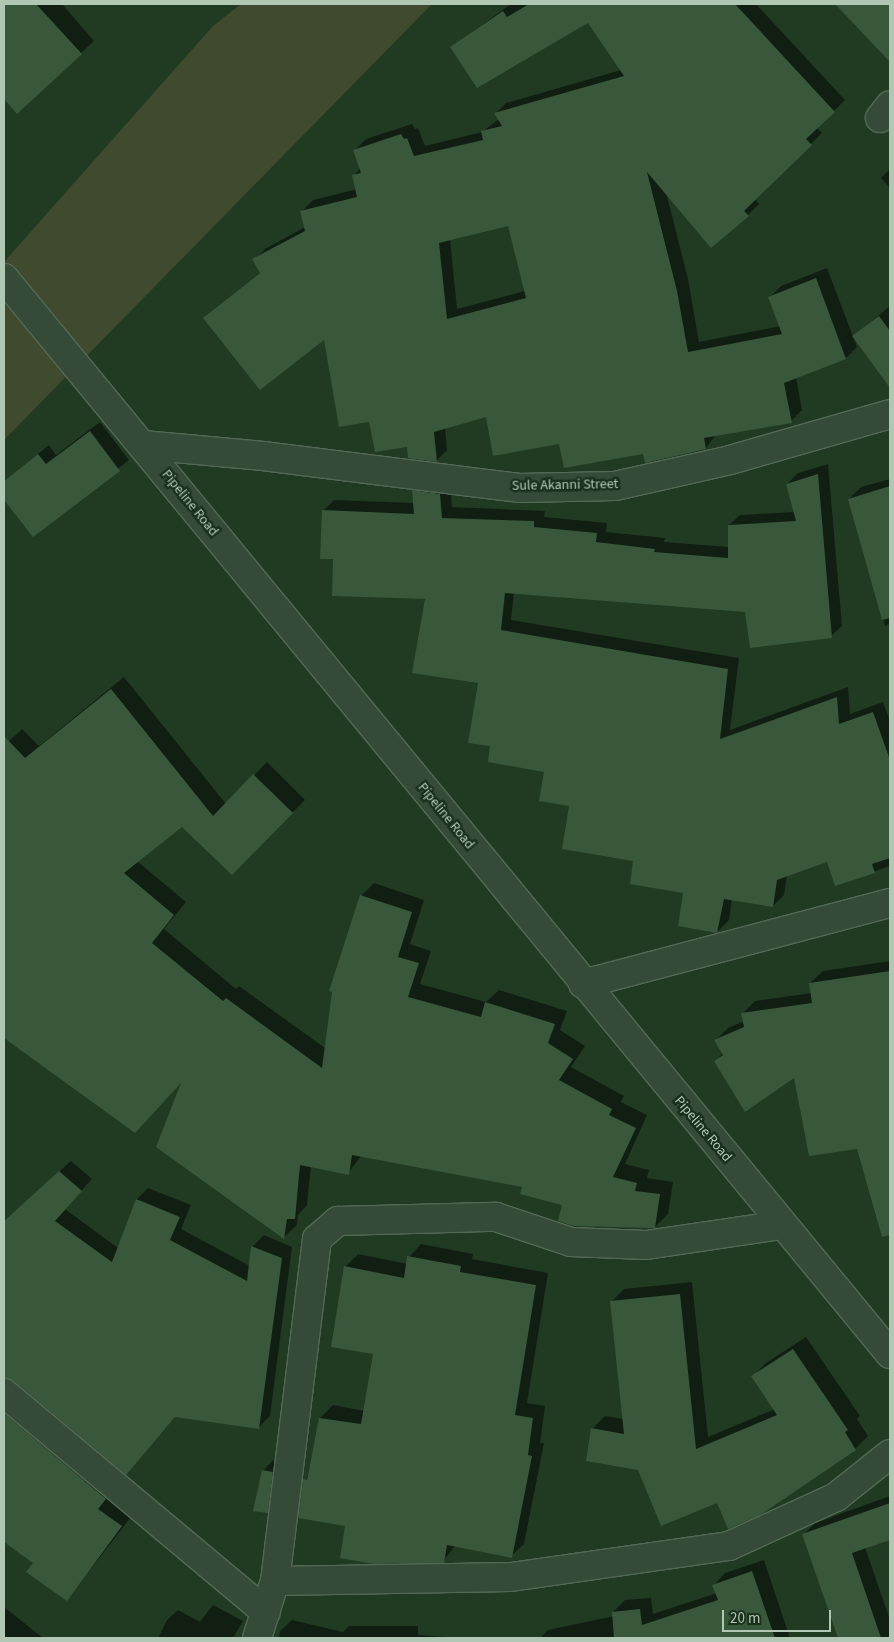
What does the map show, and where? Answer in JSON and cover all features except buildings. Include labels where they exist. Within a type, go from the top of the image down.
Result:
[{"type":"street","name":"Pipeline Road","points":[[4,278],[78,364],[584,984],[890,1354]]},
{"type":"street","name":"Sule Akanni Street","points":[[143,445],[264,456],[518,488],[615,486],[730,460],[890,414]]},
{"type":"street","points":[[584,984],[890,903]]},
{"type":"street","points":[[257,1638],[275,1581],[317,1239],[338,1221],[496,1217],[571,1242],[646,1245],[782,1225]]},
{"type":"street","points":[[4,1393],[266,1612]]},
{"type":"street","points":[[275,1581],[511,1577],[729,1546],[836,1497],[890,1454]]},
{"type":"green space","points":[[241,4],[432,4],[4,440],[4,262],[213,26]]}]
